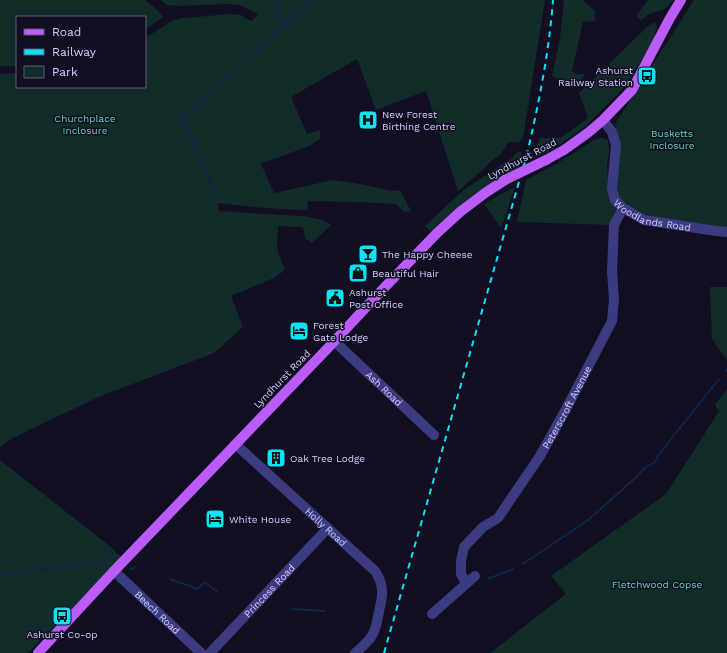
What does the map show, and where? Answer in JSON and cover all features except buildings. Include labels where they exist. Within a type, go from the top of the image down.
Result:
[{"type":"main road","name":"Lyndhurst Road","points":[[44,651],[114,571],[442,228],[485,193],[505,180],[564,150],[603,120],[632,90],[681,0]]},
{"type":"street","name":"Woodlands Road","points":[[603,120],[612,132],[616,145],[612,189],[615,200],[623,208],[644,220],[716,232],[727,232]]},
{"type":"street","name":"Peterscroft Avenue","points":[[466,583],[461,574],[461,561],[464,547],[483,527],[498,518],[540,456],[612,322],[614,299],[612,272],[614,225],[623,208]]},
{"type":"street","name":"Ash Road","points":[[334,341],[434,435]]},
{"type":"street","name":"Holly Road","points":[[236,444],[375,571],[379,577],[382,598],[376,626],[370,638],[355,653]]},
{"type":"street","name":"Princess Road","points":[[210,653],[328,528]]},
{"type":"street","name":"Beech Road","points":[[114,571],[201,653]]},
{"type":"street","points":[[432,614],[475,576]]},
{"type":"green space","points":[[0,0],[145,0],[163,17],[146,29],[146,16],[16,16],[16,66],[0,66]]},
{"type":"green space","name":"Churchplace Inclosure","points":[[161,0],[545,0],[523,138],[518,143],[508,143],[501,153],[458,191],[426,91],[376,110],[357,59],[291,97],[307,134],[320,130],[320,139],[309,146],[261,164],[274,193],[333,180],[392,191],[400,190],[411,211],[404,212],[396,204],[360,202],[308,201],[307,210],[263,208],[218,203],[219,211],[304,216],[322,220],[331,225],[312,243],[305,238],[303,227],[278,226],[277,249],[285,270],[274,278],[231,296],[243,327],[214,353],[101,396],[11,439],[0,447],[0,74],[16,73],[16,88],[146,88],[146,37],[172,21],[183,18],[232,14],[240,15],[251,21],[259,14],[239,5],[167,5]]},
{"type":"green space","points":[[564,0],[583,0],[595,11],[595,21],[583,22],[572,71],[576,75],[585,74],[576,88],[552,76],[560,38]]},
{"type":"green space","points":[[648,0],[673,0],[666,8],[648,15],[641,20],[636,16]]},
{"type":"green space","name":"Busketts Inclosure","points":[[694,0],[727,0],[727,228],[708,227],[639,214],[622,202],[617,195],[618,139],[615,124]]},
{"type":"green space","points":[[655,22],[657,27],[653,43],[620,92],[586,126],[561,144],[534,158],[540,138],[560,138],[588,118],[579,93],[648,26]]},
{"type":"green space","points":[[602,138],[608,140],[609,150],[607,167],[609,188],[616,208],[615,215],[610,225],[517,222],[526,180],[556,164],[596,139]]},
{"type":"green space","points":[[517,152],[522,152],[518,168],[482,189],[430,231],[425,226],[459,194],[512,158]]},
{"type":"green space","points":[[515,187],[501,228],[484,204]]},
{"type":"green space","points":[[710,287],[727,287],[727,360],[712,339]]},
{"type":"green space","name":"Fletchwood Copse","points":[[727,389],[727,653],[490,653],[566,594],[551,576],[666,494],[719,411],[715,405]]},
{"type":"green space","points":[[0,460],[123,557],[28,653],[0,653]]},
{"type":"waterway","points":[[276,0],[284,27]]},
{"type":"waterway","points":[[216,196],[183,118],[313,0]]},
{"type":"waterway","points":[[522,564],[588,520],[646,467],[655,462],[671,439],[719,379]]},
{"type":"waterway","points":[[0,574],[65,567],[87,563],[97,564],[108,557],[113,559]]},
{"type":"waterway","points":[[130,569],[135,567]]},
{"type":"waterway","points":[[488,579],[513,569]]},
{"type":"waterway","points":[[170,579],[198,589],[203,583],[205,583],[217,591]]},
{"type":"waterway","points":[[293,609],[325,611]]},
{"type":"railway","points":[[384,653],[527,154],[543,77],[553,0]]},
{"type":"place","name":"Ashurst Railway Station","points":[[647,76]]},
{"type":"place","name":"New Forest Birthing Centre","points":[[368,120]]},
{"type":"place","name":"The Happy Cheese","points":[[368,254]]},
{"type":"place","name":"Beautiful Hair","points":[[358,273]]},
{"type":"place","name":"Ashurst Post Office","points":[[335,298]]},
{"type":"place","name":"Forest Gate Lodge","points":[[299,331]]},
{"type":"place","name":"Oak Tree Lodge","points":[[276,458]]},
{"type":"place","name":"White House","points":[[215,519]]},
{"type":"place","name":"Ashurst Co-op","points":[[62,616]]}]
